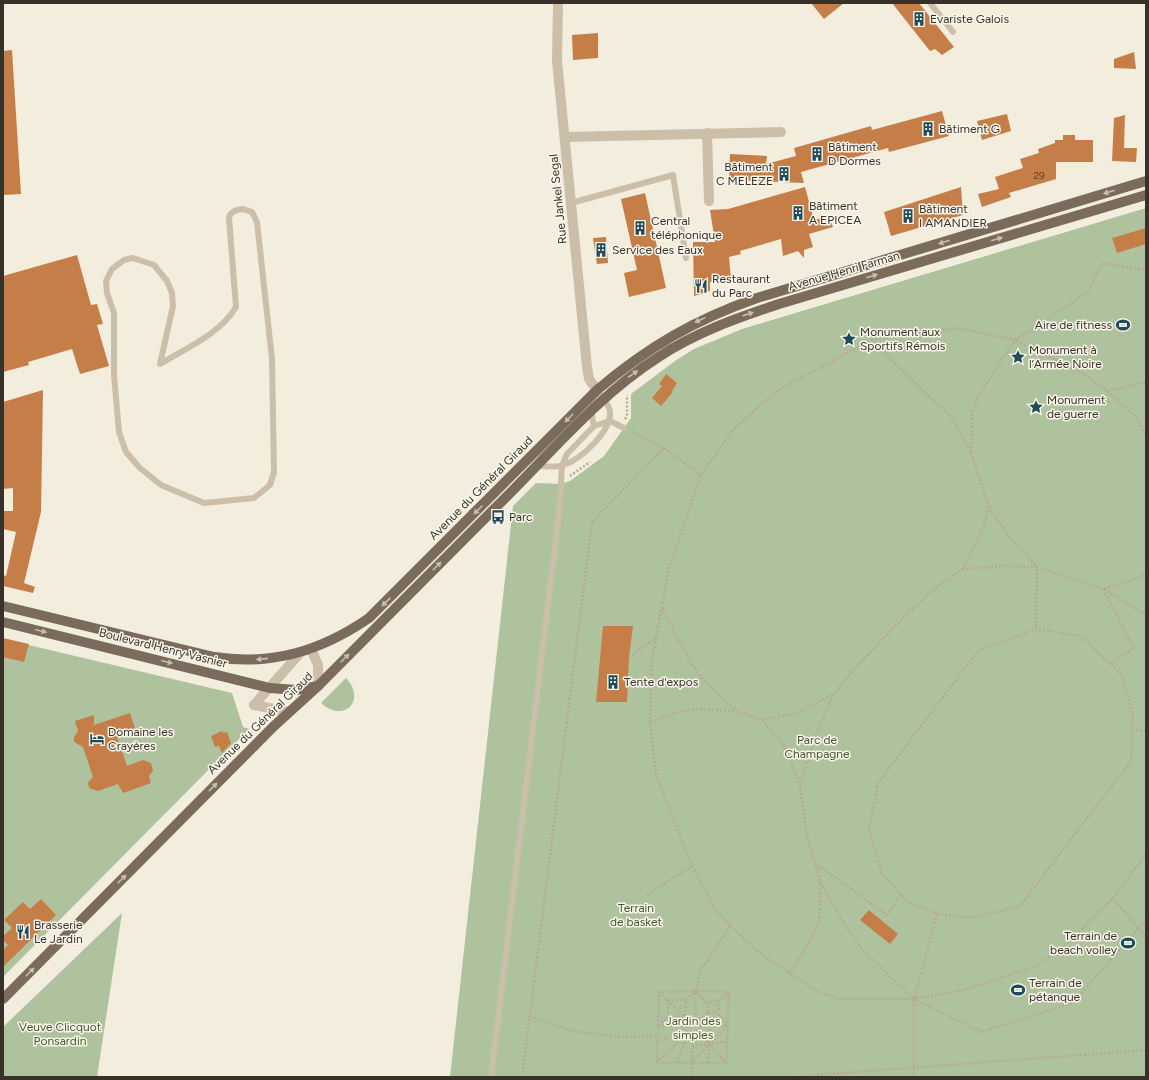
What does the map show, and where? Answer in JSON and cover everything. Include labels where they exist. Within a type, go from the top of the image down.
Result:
[{"type":"main road","name":"Avenue Henri Farman","points":[[615,374],[679,330],[724,309],[1146,181]]},
{"type":"main road","name":"Avenue Henri Farman","points":[[577,425],[592,411],[607,403],[622,382],[657,357],[685,342],[736,319],[779,304],[1146,195]]},
{"type":"main road","name":"Avenue du Général Giraud","points":[[301,652],[311,649],[349,631],[384,604],[597,390],[615,374]]},
{"type":"main road","name":"Avenue du Général Giraud","points":[[3,999],[289,712],[318,686],[577,425]]},
{"type":"main road","name":"Boulevard Henry Vasnier","points":[[3,606],[214,657],[238,660],[255,660],[301,652]]},
{"type":"main road","name":"Boulevard Henry Vasnier","points":[[3,622],[270,688],[296,690],[318,686]]},
{"type":"street","name":"Rue Jankel Segal","points":[[558,3],[557,61],[587,367],[589,379],[597,390]]},
{"type":"street","points":[[565,137],[781,132]]},
{"type":"street","points":[[707,133],[709,200]]},
{"type":"street","points":[[311,649],[318,666],[318,686]]},
{"type":"street","points":[[289,712],[254,705],[301,652]]},
{"type":"lane","points":[[930,3],[954,32]]},
{"type":"lane","points":[[571,203],[673,175],[686,258]]},
{"type":"lane","points":[[243,209],[252,212],[256,222],[272,359],[274,472],[270,485],[254,498],[204,503],[161,485],[140,468],[126,452],[119,432],[114,375],[114,313],[107,294],[106,281],[112,269],[124,260],[133,258],[154,265],[167,281],[172,293],[173,306],[160,364],[201,340],[229,319],[236,307],[230,215],[235,210],[243,209]]},
{"type":"lane","points":[[597,390],[607,403],[610,421]]},
{"type":"lane","points":[[594,426],[592,411],[597,390]]},
{"type":"lane","points":[[491,1077],[562,466],[567,454],[594,426],[610,421],[622,427]]},
{"type":"lane","name":"Avenue du Général Giraud","points":[[536,466],[562,466],[578,458],[598,439],[610,421]]},
{"type":"path","points":[[971,452],[972,415],[977,398],[1015,340],[1088,292],[1102,262],[1146,270]]},
{"type":"path","points":[[1146,438],[1137,418],[1107,391],[1084,374],[1015,340],[958,328],[872,340],[778,390],[734,429],[701,475],[669,568],[652,660],[650,722],[656,775],[692,866],[717,912],[759,953],[789,974],[819,992],[840,999],[914,999],[964,990],[1036,966],[1069,942],[1113,898],[1146,854]]},
{"type":"path","points":[[872,340],[928,397],[949,414],[971,452],[989,506],[1006,533],[1037,567],[1036,629]]},
{"type":"path","points":[[1107,391],[1146,382]]},
{"type":"path","points":[[626,390],[627,416],[622,427],[664,448],[701,475]]},
{"type":"path","points":[[522,1077],[592,522],[664,448]]},
{"type":"path","points":[[800,786],[815,737],[834,694],[852,671],[904,616],[935,588],[963,569],[984,526],[989,506]]},
{"type":"path","points":[[963,569],[1004,566],[1037,567],[1103,588],[1146,615]]},
{"type":"path","points":[[1103,588],[1136,580],[1146,573]]},
{"type":"path","points":[[1103,588],[1134,648],[1110,663]]},
{"type":"path","points":[[662,607],[691,663],[704,682],[736,711]]},
{"type":"path","points":[[1036,629],[1081,636],[1122,675],[1133,715],[1132,761],[1019,907],[968,918],[937,914],[908,902],[882,873],[869,830],[878,783],[978,651],[1036,629]]},
{"type":"path","points":[[629,657],[656,638]]},
{"type":"path","points":[[650,722],[675,713],[695,709],[736,711],[762,720],[794,714],[834,694]]},
{"type":"path","points":[[762,720],[785,747],[800,786],[807,836],[821,883],[862,949],[914,999],[981,1032],[1073,1003],[1146,920]]},
{"type":"path","points":[[1132,729],[1146,731]]},
{"type":"path","points":[[815,862],[887,915],[901,894]]},
{"type":"path","points":[[647,895],[692,866]]},
{"type":"path","points":[[789,974],[812,938],[819,921],[821,883]]},
{"type":"path","points":[[1113,898],[1146,938]]},
{"type":"path","points":[[914,1077],[914,999],[937,914]]},
{"type":"path","points":[[695,1018],[696,991],[700,972],[730,926]]},
{"type":"path","points":[[668,1000],[686,1000],[696,991]]},
{"type":"path","points":[[696,991],[707,1004],[708,1013]]},
{"type":"path","points":[[659,992],[729,992]]},
{"type":"path","points":[[659,992],[690,1021]]},
{"type":"path","points":[[657,1063],[659,992]]},
{"type":"path","points":[[707,1004],[710,1001],[718,1001],[729,992]]},
{"type":"path","points":[[726,1063],[729,992]]},
{"type":"path","points":[[668,1000],[668,1017]]},
{"type":"path","points":[[685,1017],[686,1000]]},
{"type":"path","points":[[699,1032],[700,1021],[708,1013],[715,1013],[719,1009],[718,1001]]},
{"type":"path","points":[[716,1011],[728,1025]]},
{"type":"path","points":[[529,1016],[572,1031],[623,1037],[657,1036]]},
{"type":"path","points":[[658,1025],[668,1017],[685,1017]]},
{"type":"path","points":[[695,1018],[700,1021]]},
{"type":"path","points":[[677,1063],[688,1032],[690,1021],[695,1018]]},
{"type":"path","points":[[658,1025],[688,1026]]},
{"type":"path","points":[[700,1025],[728,1025]]},
{"type":"path","points":[[708,1062],[711,1025]]},
{"type":"path","points":[[691,1063],[728,1025]]},
{"type":"path","points":[[657,1041],[688,1032],[693,1034],[699,1032]]},
{"type":"path","points":[[657,1063],[688,1032]]},
{"type":"path","points":[[699,1032],[726,1063]]},
{"type":"path","points":[[692,1077],[691,1063],[693,1034]]},
{"type":"path","points":[[692,1046],[727,1042]]},
{"type":"path","points":[[789,1077],[914,1069],[1146,1050]]},
{"type":"path","points":[[657,1063],[726,1063]]},
{"type":"green space","name":"Parc de Champagne","points":[[1146,208],[1146,1077],[450,1077],[513,506],[536,483],[561,484],[570,481],[604,456],[631,418],[631,394],[675,361],[694,349],[742,329]]},
{"type":"green space","points":[[3,639],[232,693],[243,727],[249,729],[3,977]]},
{"type":"green space","points":[[346,678],[352,686],[354,694],[350,707],[345,710],[338,711],[330,709],[321,703]]},
{"type":"green space","name":"Veuve Clicquot Ponsardin","points":[[122,913],[97,1077],[3,1077],[3,1027]]},
{"type":"building","points":[[811,3],[844,3],[824,19]]},
{"type":"building","name":"Evariste Galois","points":[[892,3],[919,3],[954,47],[942,55],[935,49],[930,51]]},
{"type":"building","points":[[598,33],[598,58],[573,60],[572,35]]},
{"type":"building","points":[[12,50],[21,194],[3,195],[3,51]]},
{"type":"building","points":[[1134,52],[1136,69],[1114,68],[1114,59]]},
{"type":"building","points":[[942,111],[949,136],[889,152],[888,148],[801,172],[804,183],[729,180],[730,154],[767,156],[766,164],[796,156],[794,148],[871,126],[872,130]]},
{"type":"building","points":[[1007,114],[1011,131],[982,140],[977,121]]},
{"type":"building","points":[[1125,115],[1124,148],[1137,148],[1136,162],[1112,161],[1114,118]]},
{"type":"building","points":[[1063,135],[1075,135],[1075,140],[1093,140],[1093,162],[1056,162],[1056,179],[1009,193],[1011,197],[982,207],[978,194],[999,189],[995,177],[1023,168],[1020,159],[1039,153],[1038,149],[1055,143],[1055,140],[1063,140]]},
{"type":"building","points":[[805,187],[814,220],[829,216],[833,227],[809,234],[813,247],[804,250],[804,258],[798,251],[783,256],[781,239],[740,251],[741,254],[729,257],[731,280],[710,282],[710,291],[694,296],[693,242],[715,242],[710,210],[728,209]]},
{"type":"building","points":[[961,187],[963,215],[891,236],[884,212]]},
{"type":"building","name":"Central téléphonique","points":[[645,193],[666,288],[629,297],[624,273],[637,270],[621,199]]},
{"type":"building","points":[[1146,228],[1146,244],[1117,253],[1112,238]]},
{"type":"building","name":"Service des Eaux","points":[[606,237],[608,263],[597,264],[593,238]]},
{"type":"building","points":[[77,255],[91,305],[97,304],[103,324],[97,325],[109,366],[80,374],[72,349],[28,362],[29,365],[3,372],[3,276]]},
{"type":"building","points":[[666,374],[677,383],[672,391],[673,392],[661,406],[652,398],[662,386],[659,384]]},
{"type":"building","points":[[43,390],[41,512],[24,583],[35,587],[33,593],[3,586],[3,575],[6,576],[16,532],[3,529],[3,511],[13,511],[13,488],[3,489],[3,402]]},
{"type":"building","name":"Tente d'expos","points":[[603,626],[633,626],[629,657],[627,702],[596,702]]},
{"type":"building","points":[[3,638],[29,644],[24,662],[3,657]]},
{"type":"building","points":[[130,713],[135,728],[116,734],[127,766],[143,760],[151,763],[153,771],[149,776],[151,783],[123,793],[118,784],[98,791],[89,788],[88,782],[93,777],[83,747],[74,742],[74,737],[78,731],[75,721],[94,715],[94,725]]},
{"type":"building","points":[[222,731],[223,733],[227,732],[231,743],[222,753],[219,746],[215,747],[211,736]]},
{"type":"building","name":"Brasserie Le Jardin","points":[[41,899],[56,915],[3,967],[3,950],[8,945],[3,940],[3,936],[12,928],[4,920],[23,902],[30,909]]},
{"type":"building","points":[[869,910],[898,934],[890,944],[860,920]]},
{"type":"place","name":"Evariste Galois","points":[[919,19]]},
{"type":"place","name":"Bâtiment G","points":[[928,129]]},
{"type":"place","name":"Bâtiment D Dormes","points":[[817,154]]},
{"type":"place","name":"Bâtiment C MELEZE","points":[[784,174]]},
{"type":"place","name":"Bâtiment A EPICEA","points":[[798,213]]},
{"type":"place","name":"Bâtiment I AMANDIER","points":[[908,216]]},
{"type":"place","name":"Central téléphonique","points":[[640,228]]},
{"type":"place","name":"Service des Eaux","points":[[601,250]]},
{"type":"place","name":"Restaurant du Parc","points":[[701,286]]},
{"type":"place","name":"Aire de fitness","points":[[1123,325]]},
{"type":"place","name":"Monument aux Sportifs Rémois","points":[[849,339]]},
{"type":"place","name":"Monument à l’Armée Noire","points":[[1018,357]]},
{"type":"place","name":"Monument de guerre","points":[[1036,407]]},
{"type":"place","name":"Parc","points":[[498,517]]},
{"type":"place","name":"Tente d'expos","points":[[613,682]]},
{"type":"place","name":"Domaine les Crayères","points":[[97,739]]},
{"type":"place","name":"Brasserie Le Jardin","points":[[23,932]]},
{"type":"place","name":"Terrain de beach volley","points":[[1128,943]]},
{"type":"place","name":"Terrain de pétanque","points":[[1018,990]]},
{"type":"park label","name":"Terrain de basket","points":[[636,915]]},
{"type":"park label","name":"Jardin des simples","points":[[693,1028]]}]
